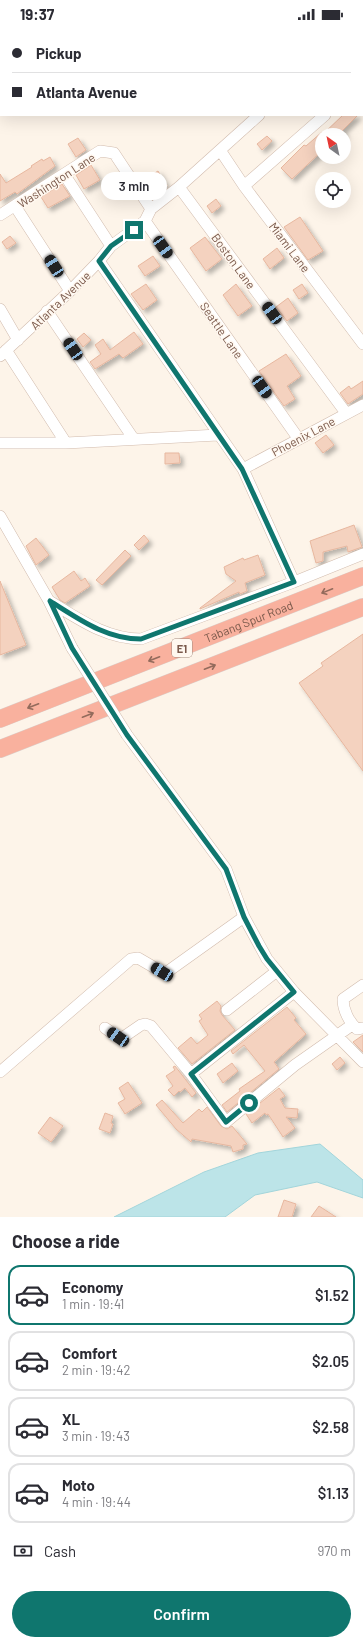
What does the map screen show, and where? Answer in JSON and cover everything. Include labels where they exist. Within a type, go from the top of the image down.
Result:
[{"type":"highway","name":"Tabang Spur Road","points":[[0,719],[363,576]]},
{"type":"highway","name":"E1","points":[[0,749],[363,607]]},
{"type":"street","name":"Atlanta Avenue","points":[[3,353],[70,291],[99,261],[111,246],[145,221],[151,209],[179,187],[258,116]]},
{"type":"street","points":[[244,186],[324,116]]},
{"type":"street","name":"Miami Lane","points":[[220,150],[244,186],[363,344]]},
{"type":"street","name":"Washington Lane","points":[[0,214],[15,206],[100,151],[114,153],[151,209]]},
{"type":"street","points":[[64,174],[111,246]]},
{"type":"street","name":"Boston Lane","points":[[179,187],[346,413]]},
{"type":"street","points":[[15,206],[70,291]]},
{"type":"street","name":"Seattle Lane","points":[[145,221],[298,438]]},
{"type":"street","points":[[99,261],[242,469],[294,582]]},
{"type":"street","points":[[0,309],[18,340]]},
{"type":"street","points":[[47,311],[133,438]]},
{"type":"street","points":[[3,353],[66,443]]},
{"type":"street","name":"Phoenix Lane","points":[[242,469],[298,438],[363,405]]},
{"type":"street","points":[[0,443],[66,443],[133,438],[218,435]]},
{"type":"street","points":[[0,516],[50,601],[72,648],[127,735],[226,869],[244,917],[263,953],[294,992],[363,1062]]},
{"type":"street","points":[[50,601],[97,630],[120,638],[141,639],[294,582],[363,554]]},
{"type":"street","points":[[0,1072],[132,959],[138,958],[162,972],[167,972],[244,917]]},
{"type":"street","points":[[227,1010],[277,972]]},
{"type":"street","points":[[105,1028],[122,1038],[142,1025],[145,1024],[151,1026],[191,1074],[226,1122],[295,1065],[336,1035],[358,1027],[343,1007],[343,1000],[363,985]]},
{"type":"street","points":[[191,1074],[294,992]]},
{"type":"water","points":[[320,1144],[363,1180],[363,1198],[317,1182],[255,1195],[225,1217],[114,1217],[204,1172],[258,1153]]},
{"type":"building","points":[[342,116],[357,116],[345,128],[329,128]]},
{"type":"building","points":[[267,136],[272,141],[262,150],[257,144]]},
{"type":"building","points":[[78,138],[86,150],[76,157],[68,144]]},
{"type":"building","points":[[315,138],[315,158],[292,179],[281,168],[304,145],[306,146]]},
{"type":"building","points":[[50,157],[55,166],[17,194],[15,192],[0,201],[0,174],[6,183],[42,159],[43,161]]},
{"type":"building","points":[[91,165],[100,180],[84,189],[76,175]]},
{"type":"building","points":[[158,171],[167,186],[151,196],[142,181]]},
{"type":"building","points":[[62,184],[70,196],[48,208],[41,197]]},
{"type":"building","points":[[216,199],[221,206],[212,213],[207,206]]},
{"type":"building","points":[[300,217],[323,251],[308,260],[284,227]]},
{"type":"building","points":[[10,236],[16,243],[7,249],[2,242]]},
{"type":"building","points":[[205,237],[222,259],[206,271],[190,248]]},
{"type":"building","points":[[277,248],[284,258],[270,269],[263,259]]},
{"type":"building","points":[[153,256],[160,266],[145,276],[138,266]]},
{"type":"building","points":[[146,284],[157,300],[143,310],[131,294]]},
{"type":"building","points":[[236,284],[252,306],[238,316],[223,295]]},
{"type":"building","points":[[302,284],[308,293],[299,299],[293,290]]},
{"type":"building","points":[[288,298],[298,313],[287,321],[276,307]]},
{"type":"building","points":[[134,332],[143,344],[123,358],[119,354],[95,369],[90,362],[101,354],[95,345],[103,339],[110,350]]},
{"type":"building","points":[[84,333],[91,340],[83,347],[77,339]]},
{"type":"building","points":[[286,354],[301,376],[287,386],[295,399],[284,406],[259,371]]},
{"type":"building","points":[[363,381],[363,394],[348,404],[340,393],[349,386],[351,389]]},
{"type":"building","points":[[326,435],[334,445],[323,453],[315,443]]},
{"type":"building","points":[[165,453],[179,453],[180,463],[165,464]]},
{"type":"building","points":[[354,525],[362,547],[348,552],[347,546],[323,552],[323,561],[316,563],[310,541]]},
{"type":"building","points":[[144,535],[149,541],[139,550],[134,545]]},
{"type":"building","points":[[36,538],[49,555],[36,565],[26,546]]},
{"type":"building","points":[[125,550],[131,556],[102,585],[96,580]]},
{"type":"building","points":[[258,555],[265,575],[245,583],[247,591],[240,594],[239,592],[200,609],[236,581],[226,574],[224,567],[243,558],[244,560]]},
{"type":"building","points":[[74,571],[81,581],[85,578],[90,586],[65,603],[60,600],[52,587]]},
{"type":"building","points":[[0,581],[26,645],[0,655]]},
{"type":"building","points":[[363,634],[363,771],[299,683],[323,666],[321,663]]},
{"type":"building","points":[[217,1001],[221,1006],[220,1011],[222,1015],[235,1030],[192,1064],[178,1048],[191,1037],[197,1044],[208,1035],[199,1021],[202,1019],[199,1015]]},
{"type":"building","points":[[287,1007],[296,1018],[294,1020],[306,1034],[274,1062],[279,1069],[227,1112],[222,1105],[240,1091],[239,1089],[265,1071],[244,1045],[233,1054],[231,1051]]},
{"type":"building","points":[[363,1035],[363,1052],[353,1042]]},
{"type":"building","points":[[340,1057],[345,1063],[337,1070],[332,1064]]},
{"type":"building","points":[[232,1063],[238,1071],[223,1083],[217,1074]]},
{"type":"building","points":[[175,1066],[196,1093],[192,1097],[185,1088],[174,1096],[168,1090],[173,1086],[166,1076],[175,1070],[173,1067]]},
{"type":"building","points":[[128,1082],[142,1103],[125,1114],[118,1103],[125,1099],[119,1088]]},
{"type":"building","points":[[279,1088],[285,1096],[280,1099],[285,1108],[298,1109],[297,1118],[286,1117],[295,1128],[283,1137],[268,1114],[266,1115],[265,1113],[252,1123],[246,1114]]},
{"type":"building","points":[[162,1100],[183,1123],[199,1109],[202,1112],[207,1107],[221,1126],[227,1129],[232,1126],[247,1144],[243,1145],[243,1149],[233,1152],[231,1146],[192,1139],[191,1142],[176,1129],[156,1105]]},
{"type":"building","points":[[105,1113],[113,1116],[111,1123],[113,1124],[110,1133],[99,1129]]},
{"type":"building","points":[[50,1117],[63,1126],[51,1142],[38,1133]]},
{"type":"building","points":[[284,1200],[296,1204],[292,1217],[278,1217]]},
{"type":"building","points":[[319,1206],[336,1217],[311,1217]]},
{"type":"route","points":[[134,230],[111,246],[99,261],[242,469],[294,582],[141,639],[120,638],[97,630],[50,601],[72,648],[127,735],[226,869],[244,917],[259,946],[267,959],[294,992],[191,1074],[226,1122],[249,1103]]}]
